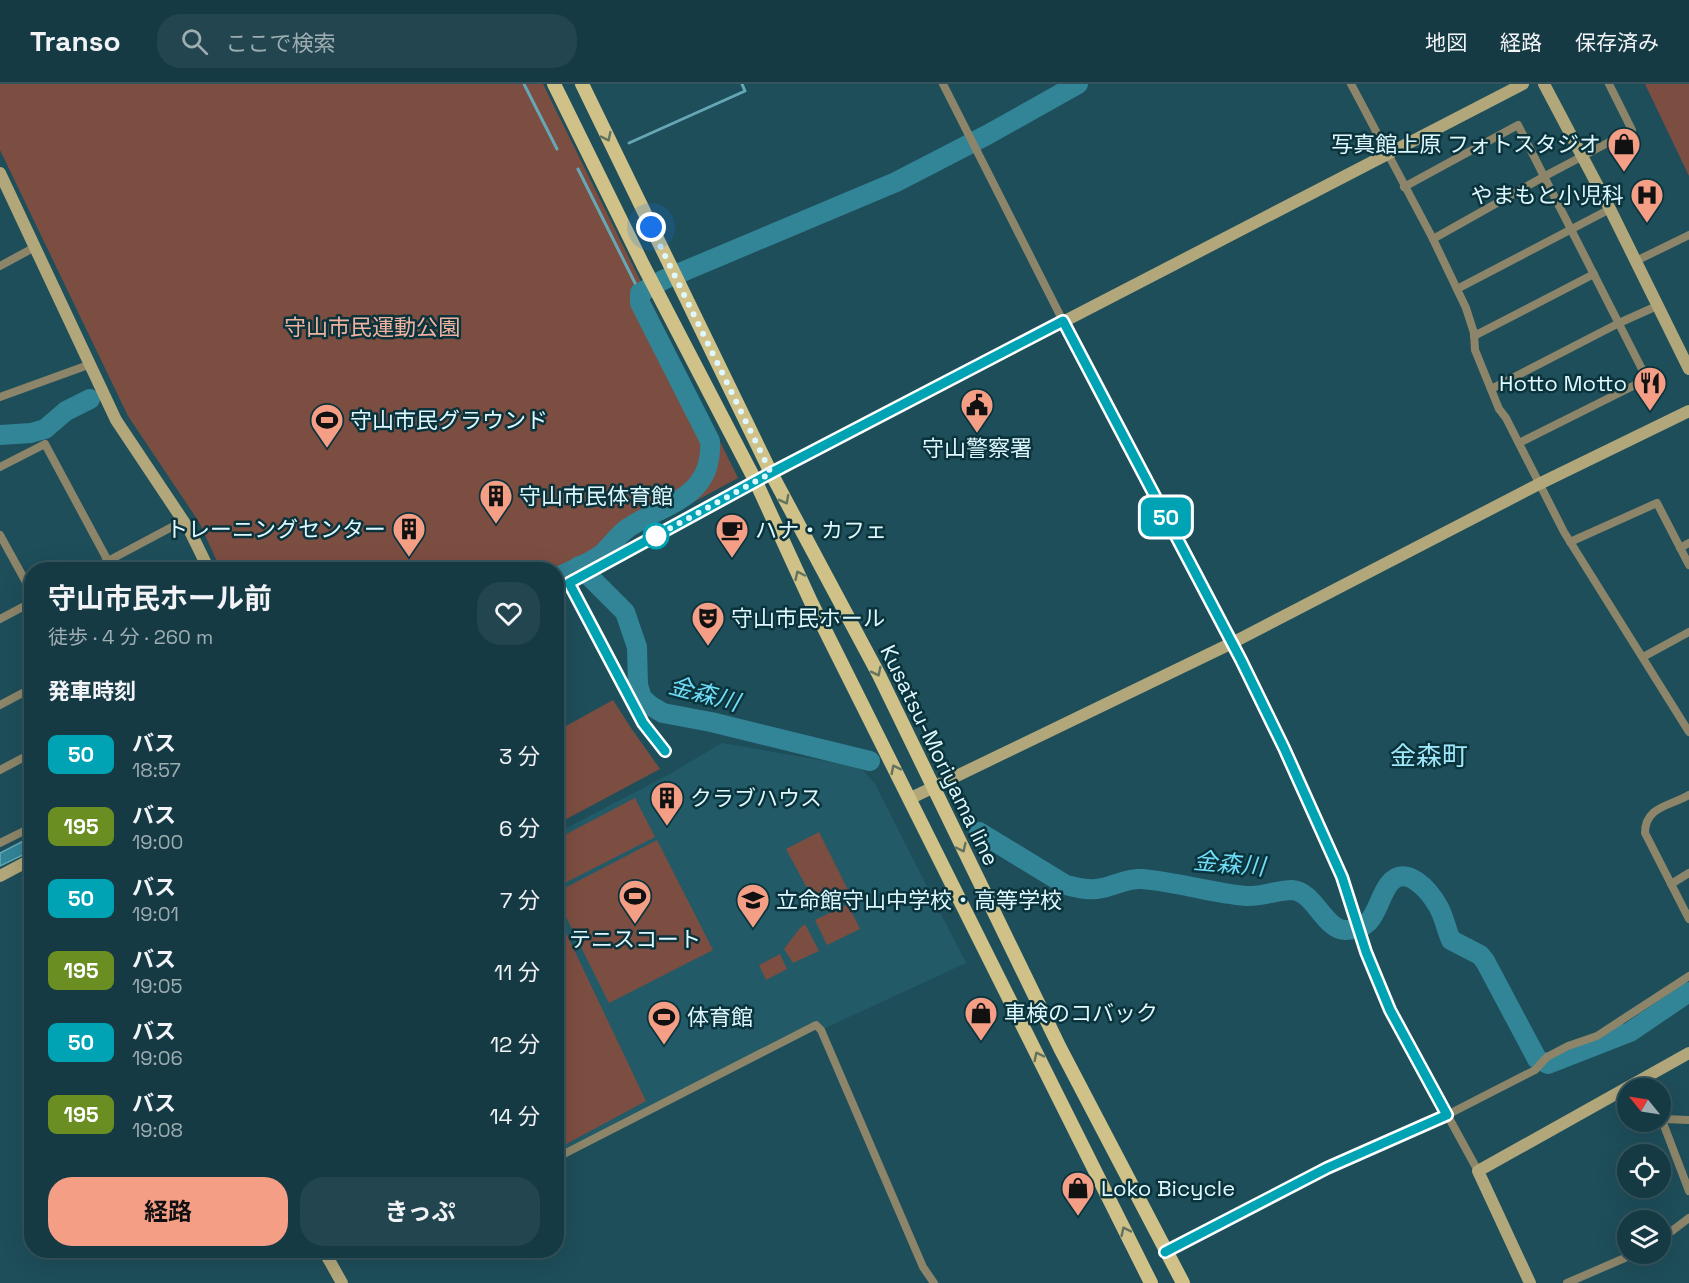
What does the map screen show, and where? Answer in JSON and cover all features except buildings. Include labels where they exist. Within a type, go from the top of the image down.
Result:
[{"type":"main road","name":"Kusatsu-Moriyama line","points":[[554,84],[643,265],[756,482],[811,602],[1151,1283]]},
{"type":"main road","name":"Kusatsu-Moriyama line","points":[[582,84],[771,473],[879,675],[1060,1048],[1182,1283]]},
{"type":"street","points":[[944,84],[1063,321],[1232,643],[1317,818],[1344,881],[1366,952],[1390,1010],[1478,1171],[1530,1283]]},
{"type":"street","points":[[1351,84],[1433,239],[1466,308],[1474,336],[1475,350],[1499,409],[1506,418],[1570,542],[1689,732]]},
{"type":"street","points":[[564,585],[771,473],[1523,84]]},
{"type":"street","points":[[1544,84],[1610,209],[1689,369]]},
{"type":"street","points":[[1433,239],[1632,130],[1609,84]]},
{"type":"street","points":[[1404,187],[1518,125],[1647,379],[1519,443]]},
{"type":"street","points":[[0,173],[116,420],[183,521],[205,562]]},
{"type":"street","points":[[1457,290],[1610,209]]},
{"type":"street","points":[[1636,261],[1689,235]]},
{"type":"street","points":[[0,266],[35,248]]},
{"type":"street","points":[[1474,336],[1594,274]]},
{"type":"street","points":[[1491,389],[1657,306]]},
{"type":"street","points":[[0,398],[91,364]]},
{"type":"street","points":[[909,798],[1232,643],[1539,484],[1689,411]]},
{"type":"street","points":[[0,467],[45,444],[108,561],[183,521]]},
{"type":"street","points":[[1570,542],[1657,503],[1689,565]]},
{"type":"street","points":[[0,535],[24,578]]},
{"type":"street","points":[[1680,548],[1689,543]]},
{"type":"street","points":[[573,580],[643,723],[665,751]]},
{"type":"street","points":[[0,619],[24,606]]},
{"type":"street","points":[[1643,657],[1689,632]]},
{"type":"street","points":[[0,705],[24,692]]},
{"type":"street","points":[[0,770],[24,757]]},
{"type":"street","points":[[1689,795],[1657,808],[1648,818],[1645,826],[1645,833],[1689,919]]},
{"type":"street","points":[[0,843],[24,831]]},
{"type":"street","points":[[0,876],[24,864]]},
{"type":"street","points":[[1671,884],[1689,873]]},
{"type":"street","points":[[1165,1252],[1327,1168],[1447,1115],[1535,1070],[1547,1057],[1568,1046],[1597,1036],[1689,976]]},
{"type":"street","points":[[564,1154],[816,1025],[821,1030],[923,1267],[934,1283]]},
{"type":"street","points":[[1654,1078],[1689,1053]]},
{"type":"street","points":[[1478,1171],[1617,1099]]},
{"type":"street","points":[[1671,1118],[1689,1120]]},
{"type":"street","points":[[1667,1132],[1689,1191]]},
{"type":"street","points":[[1671,1232],[1689,1218]]},
{"type":"street","points":[[328,1258],[342,1283]]},
{"type":"street","points":[[1566,1283],[1617,1261]]},
{"type":"shaded area","name":"立命館守山中学校・高等学校","points":[[722,743],[860,767],[875,784],[966,963],[821,1030],[816,1022],[564,1153],[564,829],[668,775]]},
{"type":"shaded area","points":[[24,841],[24,854],[0,866],[0,853]]},
{"type":"green space","name":"守山市民運動公園","points":[[0,84],[543,84],[738,478],[564,572],[564,562],[217,562],[199,522],[128,416],[0,150]]},
{"type":"green space","points":[[1645,84],[1689,84],[1689,176]]},
{"type":"green space","points":[[613,700],[660,769],[564,820],[564,727]]},
{"type":"green space","points":[[635,798],[655,837],[564,883],[564,835]]},
{"type":"green space","points":[[819,832],[851,896],[820,912],[786,849]]},
{"type":"green space","name":"テニスコート","points":[[657,840],[713,950],[609,1003],[564,913],[564,888]]},
{"type":"green space","points":[[848,904],[860,929],[827,945],[815,920]]},
{"type":"green space","points":[[805,924],[819,951],[793,963],[784,949]]},
{"type":"green space","points":[[564,929],[646,1101],[564,1145]]},
{"type":"green space","points":[[780,954],[787,969],[766,980],[759,965]]},
{"type":"waterway","points":[[524,84],[557,149]]},
{"type":"waterway","points":[[629,143],[745,91],[742,84]]},
{"type":"waterway","points":[[564,574],[597,558],[628,528],[685,496],[696,487],[704,475],[709,460],[710,441],[640,303],[640,293],[663,280],[896,182],[1078,84]]},
{"type":"waterway","points":[[578,169],[640,293]]},
{"type":"waterway","points":[[0,435],[31,433],[45,429],[66,411],[90,399]]},
{"type":"waterway","name":"金森川","points":[[579,566],[625,612],[637,647],[638,685],[642,698],[651,706],[663,713],[711,722],[870,761]]},
{"type":"waterway","name":"金森川","points":[[979,832],[1066,885],[1093,889],[1142,879],[1246,896],[1292,890],[1307,897],[1331,923],[1345,930],[1356,929],[1369,921],[1384,891],[1396,878],[1403,876],[1410,878],[1423,887],[1434,900],[1442,914],[1451,940],[1480,955],[1485,961],[1537,1059],[1548,1064],[1630,1032],[1689,992]]},
{"type":"bus line","name":"50","points":[[665,751],[643,723],[569,583],[771,473],[1063,321],[1241,660],[1284,748],[1313,808],[1342,877],[1366,952],[1390,1010],[1447,1115],[1327,1168],[1165,1252]]},
{"type":"place","name":"写真館上原 フォトスタジオ","points":[[1624,173]]},
{"type":"place","name":"やまもと小児科","points":[[1647,224]]},
{"type":"place","name":"Hotto Motto","points":[[1650,412]]},
{"type":"place","name":"守山警察署","points":[[977,434]]},
{"type":"place","name":"守山市民グラウンド","points":[[327,449]]},
{"type":"place","name":"守山市民体育館","points":[[496,525]]},
{"type":"place","name":"トレーニングセンター","points":[[409,558]]},
{"type":"place","name":"ハナ・カフェ","points":[[732,559]]},
{"type":"place","name":"守山市民ホール","points":[[708,647]]},
{"type":"place","name":"クラブハウス","points":[[667,827]]},
{"type":"place","name":"テニスコート","points":[[635,925]]},
{"type":"place","name":"立命館守山中学校・高等学校","points":[[753,929]]},
{"type":"place","name":"車検のコバック","points":[[981,1042]]},
{"type":"place","name":"体育館","points":[[664,1046]]},
{"type":"place","name":"Loko Bicycle","points":[[1078,1217]]},
{"type":"district","name":"金森町","points":[[1429,756]]},
{"type":"route","points":[[651,227],[771,473],[656,536]]}]
